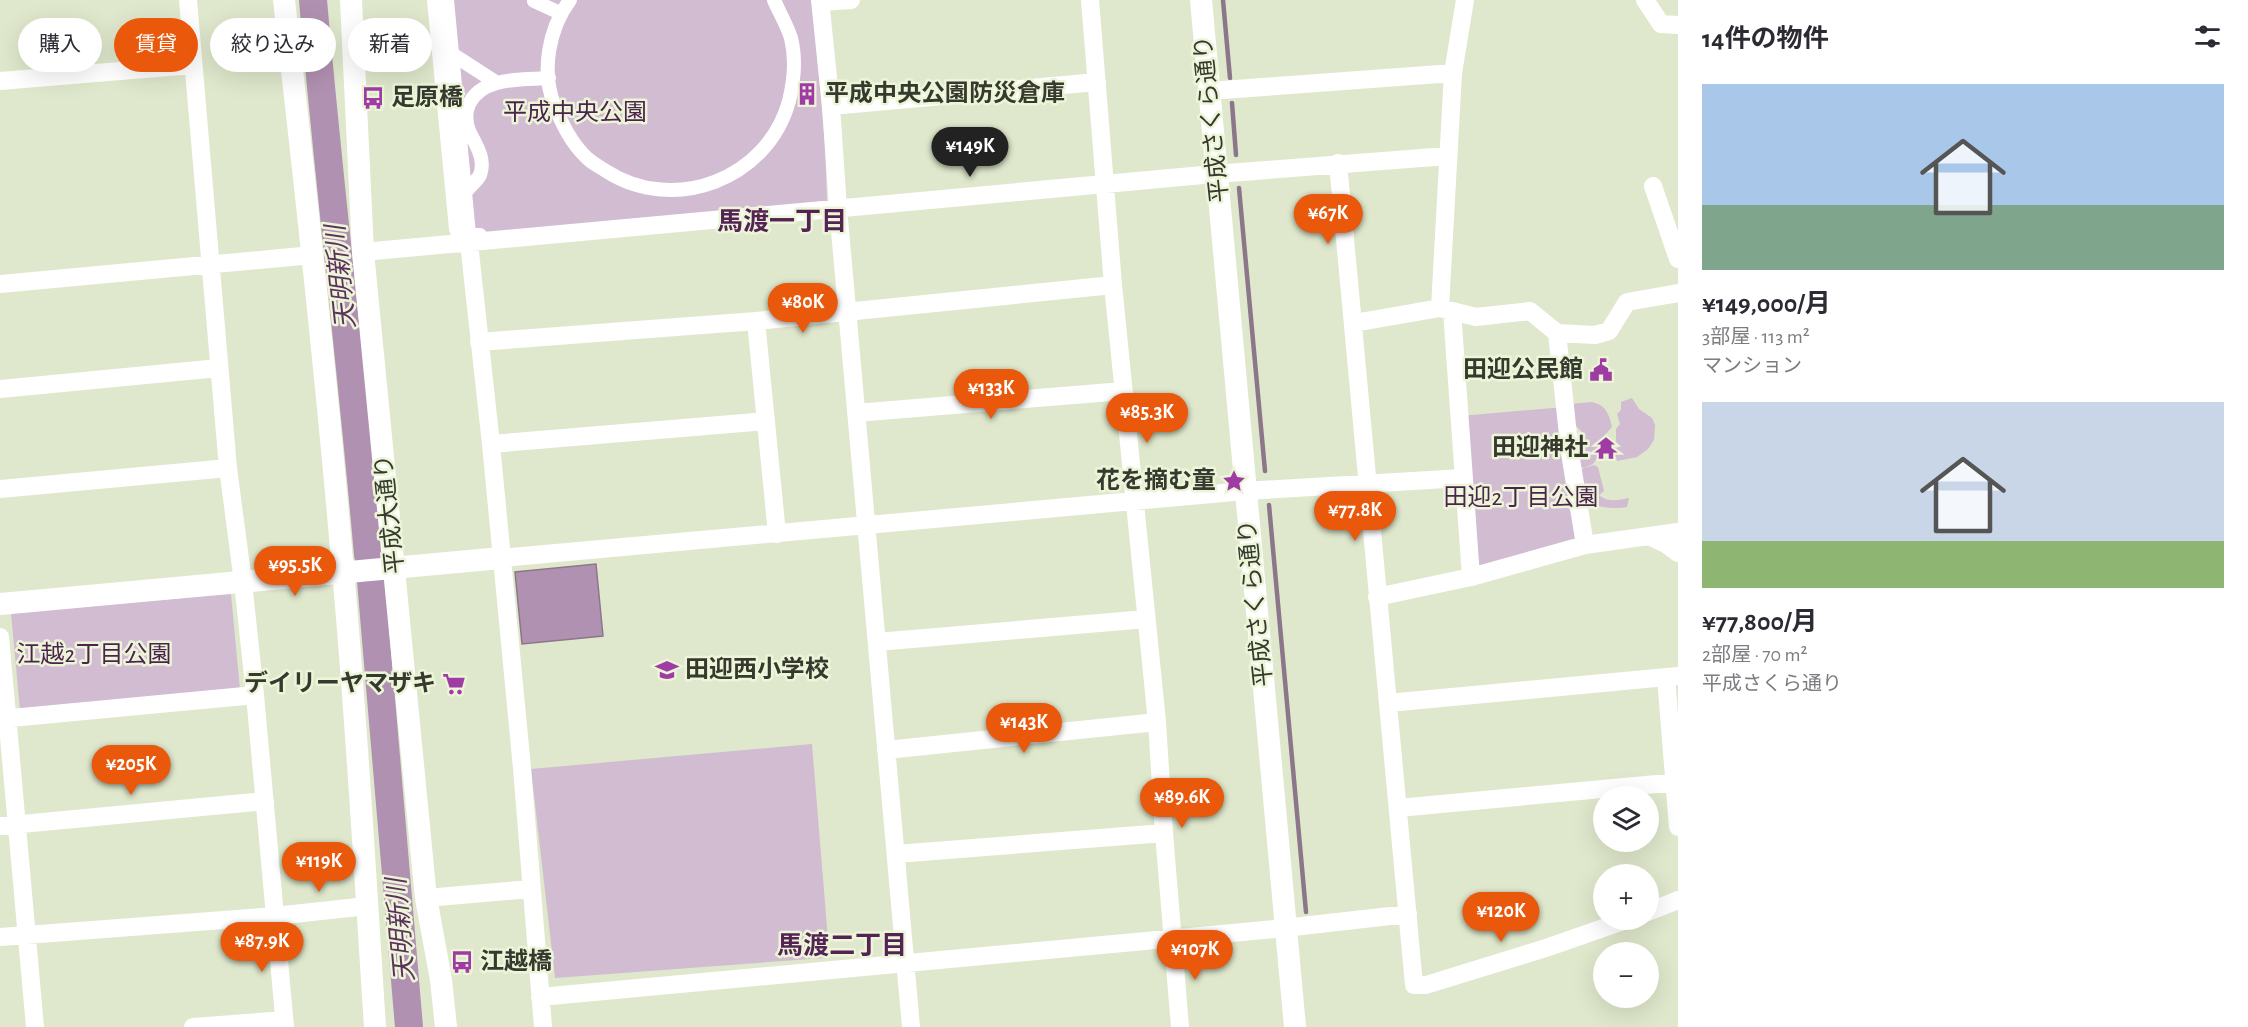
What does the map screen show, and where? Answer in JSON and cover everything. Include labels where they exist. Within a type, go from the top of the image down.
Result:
[{"type":"street","points":[[188,0],[189,18]]},
{"type":"street","points":[[284,0],[348,572],[375,1027]]},
{"type":"street","name":"平成大通り","points":[[351,0],[363,252],[390,568],[426,898],[441,980],[446,1027]]},
{"type":"street","points":[[436,0],[458,229],[469,243],[491,444],[522,768],[543,1027]]},
{"type":"street","points":[[447,0],[469,235],[488,235]]},
{"type":"street","points":[[570,0],[560,13],[548,54],[550,92],[563,129],[587,159],[620,180],[658,190],[696,188],[733,175],[763,150],[784,118],[794,80],[791,38],[774,0]]},
{"type":"street","points":[[851,0],[821,1],[910,1027]]},
{"type":"street","points":[[1090,0],[1113,285],[1157,722],[1180,1027]]},
{"type":"street","name":"平成さくら通り","points":[[1201,0],[1295,1027]]},
{"type":"street","points":[[1465,0],[1453,73],[1447,156],[1446,310],[1460,399],[1463,478],[1471,577]]},
{"type":"street","points":[[1645,0],[1660,24],[1678,25]]},
{"type":"street","points":[[534,1],[560,13]]},
{"type":"street","points":[[452,54],[497,83]]},
{"type":"street","points":[[0,81],[114,72]]},
{"type":"street","points":[[193,1027],[285,1023],[255,695],[228,468],[194,72]]},
{"type":"street","points":[[1209,91],[1453,73]]},
{"type":"street","points":[[465,193],[479,175],[482,160],[476,142],[468,129],[466,110],[472,99],[483,88],[497,83],[549,78]]},
{"type":"street","points":[[831,106],[1097,82]]},
{"type":"street","points":[[363,252],[469,243],[683,219],[838,208],[1338,163],[1447,156]]},
{"type":"street","points":[[1338,163],[1414,985],[1426,985],[1448,979],[1596,930]]},
{"type":"street","points":[[1653,186],[1678,259]]},
{"type":"street","points":[[0,284],[314,255]]},
{"type":"street","points":[[479,342],[756,321],[1113,285]]},
{"type":"street","points":[[1354,323],[1446,310],[1476,317],[1530,311],[1557,333],[1595,335],[1609,331],[1627,302],[1678,293]]},
{"type":"street","points":[[756,321],[777,534]]},
{"type":"street","points":[[1557,333],[1570,453],[1584,545]]},
{"type":"street","points":[[0,389],[219,368]]},
{"type":"street","points":[[856,413],[1123,391]]},
{"type":"street","points":[[491,444],[766,421]]},
{"type":"street","points":[[0,489],[228,468]]},
{"type":"street","points":[[0,604],[1245,491],[1463,478]]},
{"type":"street","points":[[1377,597],[1471,577],[1584,545],[1678,532]]},
{"type":"street","points":[[1649,536],[1678,553]]},
{"type":"street","points":[[877,642],[1146,619]]},
{"type":"street","points":[[0,637],[9,826],[28,934],[36,1027]]},
{"type":"street","points":[[1388,703],[1672,677],[1678,827]]},
{"type":"street","points":[[3,718],[255,695]]},
{"type":"street","points":[[886,750],[1157,722]]},
{"type":"street","points":[[1398,808],[1676,782]]},
{"type":"street","points":[[9,826],[265,801]]},
{"type":"street","points":[[896,854],[1164,833]]},
{"type":"street","points":[[426,898],[531,889]]},
{"type":"street","points":[[1659,908],[1678,900]]},
{"type":"street","points":[[0,937],[275,916],[367,906]]},
{"type":"street","points":[[540,997],[1285,928],[1408,914]]},
{"type":"green space","name":"平成中央公園","points":[[442,0],[812,0],[825,144],[827,202],[467,237]]},
{"type":"green space","points":[[1632,398],[1639,409],[1652,418],[1655,425],[1654,440],[1648,449],[1637,457],[1617,461],[1614,451],[1619,446],[1616,442],[1616,429],[1620,424],[1617,414],[1621,410],[1621,402]]},
{"type":"green space","points":[[1592,402],[1601,405],[1606,411],[1612,427],[1599,442],[1603,449],[1593,464],[1584,468],[1575,465],[1575,442],[1583,433],[1574,424],[1571,404]]},
{"type":"green space","name":"田迎2丁目公園","points":[[1565,407],[1585,545],[1471,577],[1460,416]]},
{"type":"green space","points":[[1594,465],[1598,467],[1604,491],[1599,495],[1610,500],[1629,498],[1627,507],[1612,508],[1585,504],[1578,470]]},
{"type":"green space","name":"江越2丁目公園","points":[[231,594],[240,690],[20,710],[11,613]]},
{"type":"green space","points":[[812,744],[829,952],[823,952],[824,958],[555,978],[531,769]]},
{"type":"shaded area","points":[[596,564],[603,636],[522,644],[515,572]]},
{"type":"waterway","name":"天明新川","points":[[313,0],[368,555]]},
{"type":"waterway","points":[[1223,0],[1230,78]]},
{"type":"waterway","points":[[1232,103],[1236,155]]},
{"type":"waterway","points":[[1239,188],[1265,471]]},
{"type":"waterway","points":[[1269,505],[1306,912]]},
{"type":"waterway","name":"天明新川","points":[[371,581],[409,1027]]},
{"type":"place","name":"平成中央公園防災倉庫","points":[[807,94]]},
{"type":"place","name":"足原橋","points":[[373,98]]},
{"type":"place","name":"田迎公民館","points":[[1601,370]]},
{"type":"place","name":"田迎神社","points":[[1606,448]]},
{"type":"place","name":"花を摘む童","points":[[1234,481]]},
{"type":"place","name":"田迎西小学校","points":[[667,670]]},
{"type":"place","name":"デイリーヤマザキ","points":[[454,684]]},
{"type":"place","name":"江越橋","points":[[462,962]]},
{"type":"district","name":"馬渡一丁目","points":[[782,222]]},
{"type":"district","name":"馬渡二丁目","points":[[842,946]]}]
